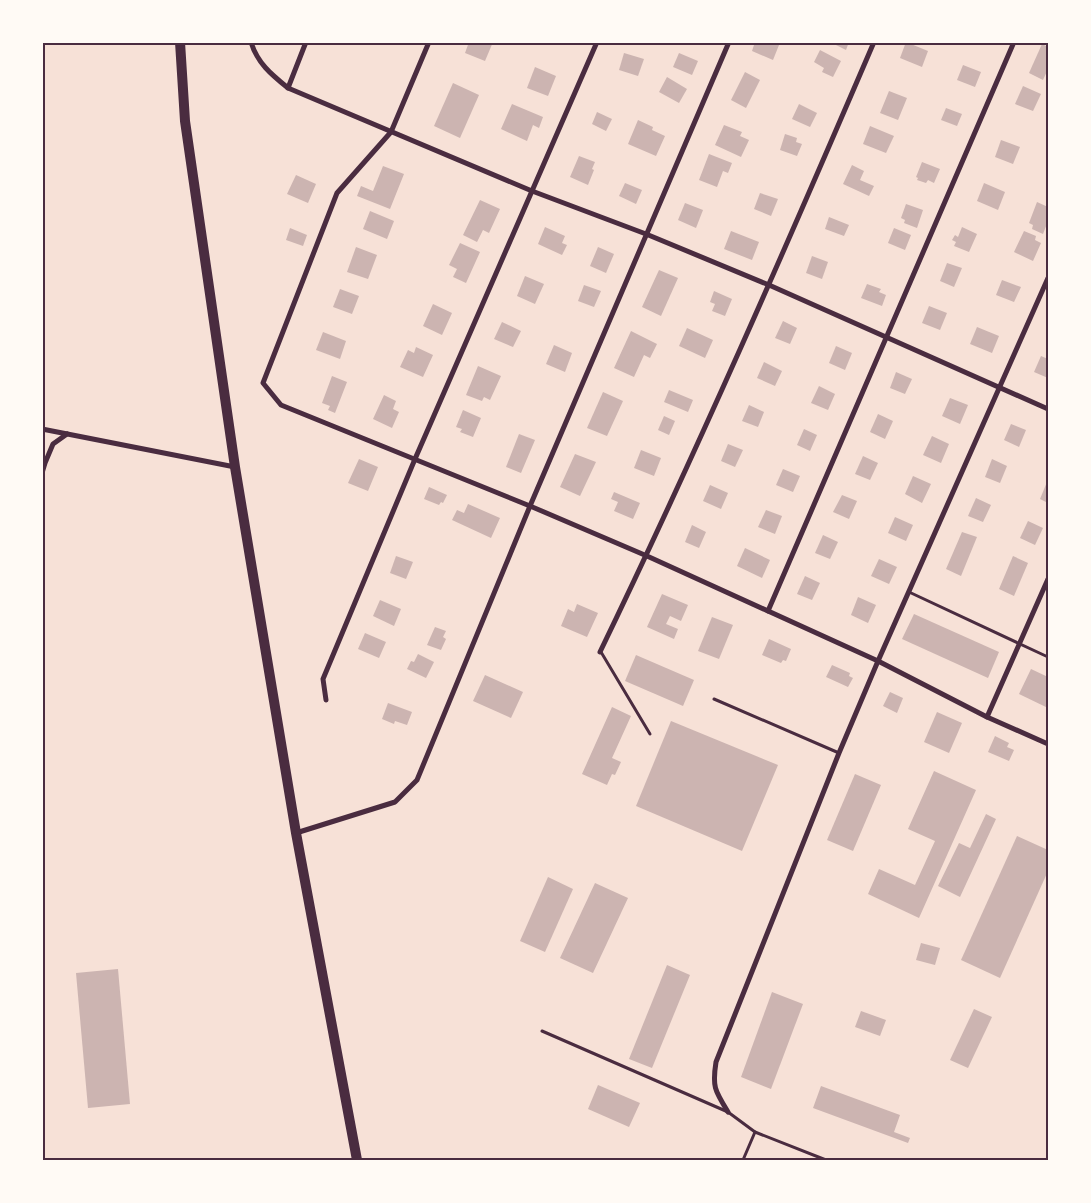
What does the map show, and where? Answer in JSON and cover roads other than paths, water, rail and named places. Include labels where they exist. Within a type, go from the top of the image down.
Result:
[{"type":"main road","points":[[180,42],[185,121],[235,467],[296,833],[356,1160]]},
{"type":"street","points":[[251,42],[253,50],[268,72],[288,88],[532,191],[646,234],[769,285],[1048,409]]},
{"type":"street","points":[[288,88],[306,42]]},
{"type":"street","points":[[429,42],[391,132],[337,193],[263,382],[280,405],[530,506],[646,556],[878,661],[987,717],[1048,744]]},
{"type":"street","points":[[326,700],[323,679],[415,459],[597,42]]},
{"type":"street","points":[[296,833],[396,802],[417,780],[530,506],[729,42]]},
{"type":"street","points":[[600,652],[646,556],[769,285],[874,42]]},
{"type":"street","points":[[768,611],[1014,42]]},
{"type":"street","points":[[728,1112],[716,1091],[713,1080],[716,1062],[839,753],[1048,278]]},
{"type":"street","points":[[42,430],[235,467]]},
{"type":"street","points":[[42,473],[53,444],[68,434]]},
{"type":"street","points":[[987,717],[1048,579]]},
{"type":"lane","points":[[909,592],[1048,657]]},
{"type":"lane","points":[[600,652],[650,734]]},
{"type":"lane","points":[[714,699],[839,753]]},
{"type":"lane","points":[[542,1031],[728,1112],[755,1132],[826,1160]]},
{"type":"lane","points":[[743,1160],[755,1132]]}]
